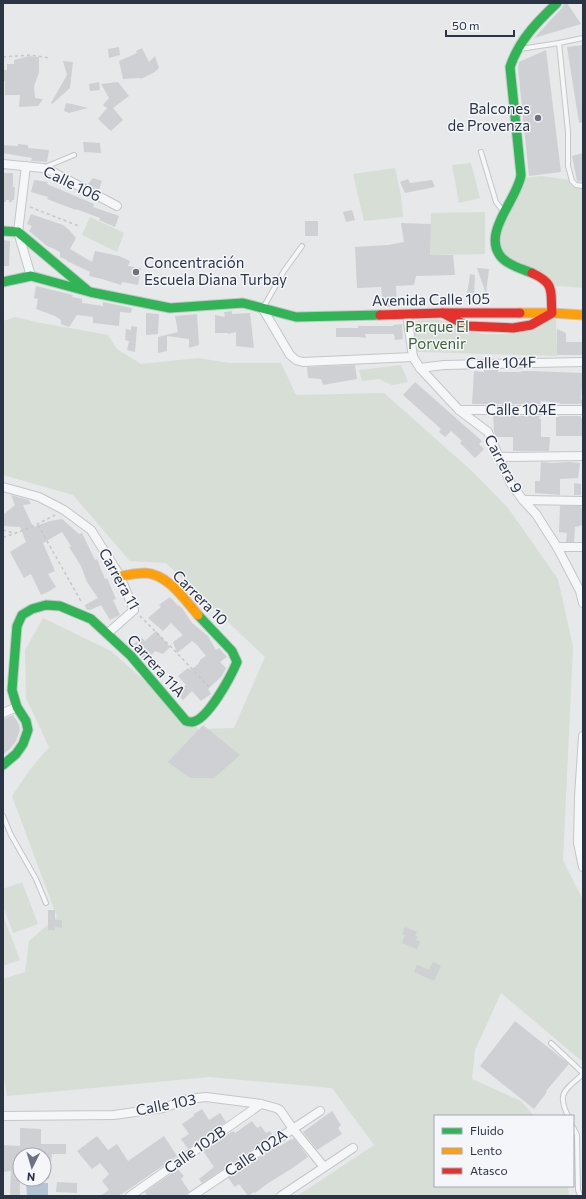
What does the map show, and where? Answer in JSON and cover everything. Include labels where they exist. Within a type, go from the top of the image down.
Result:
[{"type":"street","points":[[442,313],[467,326],[513,328],[531,325],[552,313],[551,288],[540,278],[500,257],[496,251],[495,237],[520,182],[521,175],[510,67],[516,50],[529,31],[556,3]]},
{"type":"street","name":"Calle 106","points":[[3,164],[43,168],[49,170],[117,206]]},
{"type":"street","points":[[3,282],[31,276],[18,232],[26,166]]},
{"type":"street","points":[[3,231],[18,232],[90,292]]},
{"type":"street","name":"Avenida Calle 105","points":[[31,276],[90,292],[170,308],[243,303],[296,317],[442,313],[552,313],[583,315]]},
{"type":"street","points":[[263,309],[290,355],[296,360],[304,362],[413,357]]},
{"type":"street","name":"Carrera 9","points":[[407,314],[413,357],[420,368],[459,410],[488,432],[511,484],[536,514],[557,547],[581,591],[583,603]]},
{"type":"street","name":"Calle 104F","points":[[420,368],[444,365],[583,362]]},
{"type":"street","name":"Calle 104E","points":[[459,410],[583,410]]},
{"type":"street","points":[[499,457],[583,456]]},
{"type":"street","name":"Carrera 11","points":[[3,487],[39,496],[64,510],[91,530],[120,576],[134,610]]},
{"type":"street","points":[[523,500],[583,502]]},
{"type":"street","points":[[557,547],[583,547]]},
{"type":"street","name":"Carrera 10","points":[[120,576],[146,573],[154,574],[163,579],[170,584],[232,651],[237,662],[218,697]]},
{"type":"street","name":"Carrera 11A","points":[[3,765],[16,754],[27,736],[28,730],[26,721],[17,707],[12,690],[17,626],[22,615],[32,609],[46,605],[60,606],[91,619],[108,633],[131,656],[186,721],[196,721],[202,717],[218,697]]},
{"type":"street","points":[[108,633],[134,610]]},
{"type":"street","points":[[3,713],[17,707]]},
{"type":"street","points":[[583,736],[580,843],[583,867]]},
{"type":"street","name":"Calle 103","points":[[3,1116],[114,1115],[163,1108],[189,1099],[206,1097],[261,1104],[280,1110],[293,1129],[324,1167]]},
{"type":"street","name":"Calle 102B","points":[[130,1196],[261,1104]]},
{"type":"street","name":"Calle 102A","points":[[192,1196],[320,1111]]},
{"type":"street","points":[[281,1196],[353,1148]]},
{"type":"lane","points":[[516,50],[583,38]]},
{"type":"lane","points":[[559,43],[568,132],[568,166],[572,181],[576,185],[583,186]]},
{"type":"lane","points":[[482,152],[496,202],[505,213]]},
{"type":"lane","points":[[43,168],[74,155]]},
{"type":"lane","points":[[263,309],[284,271],[302,246]]},
{"type":"lane","points":[[3,816],[11,836],[36,879],[46,903]]},
{"type":"lane","points":[[551,1043],[583,1073],[564,1092],[562,1099],[563,1106],[568,1115]]},
{"type":"lane","points":[[574,1129],[577,1135],[578,1190],[580,1196]]},
{"type":"path","points":[[3,56],[30,55],[50,58]]},
{"type":"path","points":[[3,201],[21,203],[79,226]]},
{"type":"path","points":[[3,537],[38,525],[64,510]]},
{"type":"path","points":[[38,525],[83,605]]},
{"type":"path","points":[[3,530],[15,534]]},
{"type":"path","name":"Carrera 11","points":[[134,610],[178,653],[218,697]]},
{"type":"green space","points":[[471,163],[480,198],[459,203],[452,165]]},
{"type":"green space","points":[[395,168],[401,196],[403,217],[364,221],[353,174]]},
{"type":"green space","points":[[541,176],[577,181],[583,180],[583,288],[560,286],[552,287],[500,255],[498,232],[525,178]]},
{"type":"green space","points":[[485,212],[485,254],[430,255],[431,213]]},
{"type":"green space","points":[[90,217],[124,233],[117,252],[82,235]]},
{"type":"green space","name":"Parque El Porvenir","points":[[556,315],[557,356],[419,352],[414,350],[412,325],[416,321],[423,319],[437,319],[457,324],[471,332],[484,334],[512,334],[539,328],[541,323]]},
{"type":"green space","points":[[15,317],[108,335],[117,349],[141,364],[198,358],[229,363],[281,363],[296,395],[384,393],[473,472],[508,508],[558,579],[573,647],[563,860],[583,900],[583,1062],[501,993],[475,1050],[472,1079],[521,1101],[533,1115],[434,1115],[434,1187],[568,1187],[569,1196],[297,1196],[374,1145],[332,1088],[210,1077],[7,1096],[3,1072],[3,979],[25,972],[29,941],[57,917],[12,796],[29,771],[49,747],[26,698],[25,650],[43,618],[111,651],[199,729],[234,728],[265,657],[166,563],[130,561],[73,495],[3,475],[3,321]]},
{"type":"green space","points":[[401,365],[408,382],[392,385],[379,379],[362,381],[359,370]]},
{"type":"green space","points":[[22,882],[38,924],[13,933],[3,906],[3,889]]},
{"type":"green space","points":[[3,915],[20,960],[3,966]]},
{"type":"water","points":[[26,1187],[48,1187],[48,1196],[27,1196]]},
{"type":"building","points":[[567,3],[581,24],[534,38],[564,4]]},
{"type":"building","name":"Balcones de Provenza","points":[[583,45],[583,122],[579,123],[567,47]]},
{"type":"building","points":[[119,47],[120,55],[109,58],[108,49]]},
{"type":"building","points":[[142,48],[149,62],[155,56],[159,68],[155,72],[141,79],[123,79],[119,61],[137,53],[136,51]]},
{"type":"building","name":"Balcones de Provenza","points":[[546,50],[561,172],[529,176],[518,68],[519,62]]},
{"type":"building","points":[[29,56],[39,57],[39,73],[34,86],[35,98],[43,99],[38,106],[19,107],[20,95],[5,95],[3,70],[7,70],[7,64],[14,64],[14,60]]},
{"type":"building","points":[[63,61],[73,62],[70,88],[52,104],[51,103],[67,75]]},
{"type":"building","points":[[99,82],[100,90],[90,91],[89,84]]},
{"type":"building","points":[[118,82],[129,96],[113,108],[123,120],[111,131],[98,119],[107,108],[103,105],[109,98],[101,84]]},
{"type":"building","points":[[66,103],[88,108],[69,113],[64,111]]},
{"type":"building","points":[[83,142],[100,143],[101,153],[84,152]]},
{"type":"building","points":[[18,144],[28,145],[28,148],[49,150],[47,162],[31,161],[32,158],[3,153],[3,145],[18,146]]},
{"type":"building","points":[[583,153],[583,180],[577,181],[572,156]]},
{"type":"building","points":[[3,173],[13,173],[13,187],[15,187],[14,200],[3,200]]},
{"type":"building","points":[[93,178],[102,181],[99,190],[88,184]]},
{"type":"building","points":[[408,179],[410,183],[432,180],[435,187],[405,193],[400,182]]},
{"type":"building","points":[[34,180],[48,182],[47,184],[94,204],[93,207],[119,216],[115,227],[99,220],[100,218],[47,199],[48,197],[31,192]]},
{"type":"building","points":[[352,210],[355,220],[346,222],[343,212]]},
{"type":"building","points":[[31,214],[63,225],[76,238],[70,249],[92,262],[95,251],[119,256],[130,261],[128,266],[141,268],[138,285],[122,282],[121,285],[89,276],[90,272],[60,257],[60,252],[47,246],[29,231],[32,226],[27,224]]},
{"type":"building","points":[[305,221],[318,221],[318,236],[305,236]]},
{"type":"building","points":[[401,223],[431,224],[430,255],[453,255],[455,275],[416,276],[414,285],[396,286],[397,307],[383,307],[381,287],[357,288],[355,247],[388,245],[404,242]]},
{"type":"building","points":[[3,240],[10,241],[9,266],[3,266]]},
{"type":"building","points":[[477,268],[489,269],[486,294]]},
{"type":"building","points":[[470,274],[475,275],[474,296],[467,295]]},
{"type":"building","points":[[36,286],[73,295],[72,297],[82,299],[82,303],[103,306],[103,302],[132,308],[131,313],[120,312],[119,326],[93,323],[93,317],[77,315],[69,327],[61,324],[61,320],[55,316],[36,309],[38,299],[34,298]]},
{"type":"building","points":[[232,311],[232,314],[250,313],[254,348],[236,346],[236,332],[228,334],[215,333],[215,315],[225,317],[224,312]]},
{"type":"building","points":[[146,313],[159,314],[158,334],[146,335]]},
{"type":"building","points":[[197,314],[199,345],[189,348],[189,339],[167,336],[167,351],[158,353],[158,337],[178,332],[175,316]]},
{"type":"building","points":[[402,324],[403,339],[395,340],[394,334],[365,334],[366,338],[336,337],[336,328],[358,328],[358,326],[394,326],[393,325]]},
{"type":"building","points":[[131,326],[137,327],[135,352],[127,350],[129,341],[125,340],[126,329],[131,330]]},
{"type":"building","points":[[557,329],[566,333],[566,342],[583,342],[583,355],[557,355]]},
{"type":"building","points":[[355,365],[357,379],[323,385],[321,379],[308,378],[307,367]]},
{"type":"building","points":[[484,370],[498,370],[498,372],[530,371],[583,373],[582,404],[560,404],[541,401],[540,404],[472,404],[474,371],[484,372]]},
{"type":"building","points":[[415,382],[482,441],[479,444],[484,449],[475,458],[460,443],[462,441],[451,431],[445,437],[439,432],[441,429],[403,395]]},
{"type":"building","points":[[493,416],[540,416],[541,437],[550,437],[549,451],[513,451],[513,437],[496,437]]},
{"type":"building","points":[[581,416],[581,418],[583,418],[582,436],[556,436],[556,417]]},
{"type":"building","points":[[541,462],[580,463],[578,478],[560,479],[560,495],[535,493],[535,481],[540,481]]},
{"type":"building","points":[[574,483],[581,484],[581,495],[574,495]]},
{"type":"building","points":[[11,495],[29,500],[31,504],[23,505],[33,527],[50,521],[62,519],[79,534],[82,533],[95,560],[97,559],[105,579],[107,578],[116,599],[113,600],[120,615],[110,620],[101,605],[90,610],[86,609],[85,605],[98,598],[87,582],[81,566],[69,547],[71,546],[62,532],[43,543],[55,571],[48,574],[56,587],[41,595],[31,574],[24,578],[10,552],[26,542],[20,527],[3,526],[3,515],[15,505]]},
{"type":"building","points":[[560,506],[581,506],[581,508],[583,508],[583,525],[575,527],[574,542],[566,542],[567,533],[559,532]]},
{"type":"building","points":[[170,597],[178,606],[179,605],[182,608],[192,623],[208,636],[216,650],[219,648],[227,657],[220,662],[226,668],[222,676],[208,689],[211,694],[201,701],[192,691],[183,700],[176,693],[186,685],[178,676],[188,668],[191,670],[201,659],[206,656],[192,641],[177,653],[173,642],[183,635],[171,623],[163,631],[148,618],[161,607],[159,605]]},
{"type":"building","points":[[156,631],[170,647],[163,654],[155,651],[145,661],[131,646],[142,638],[145,641]]},
{"type":"building","points":[[13,715],[19,724],[20,730],[16,741],[3,755],[3,719]]},
{"type":"building","points":[[203,725],[240,755],[214,778],[190,778],[168,762]]},
{"type":"building","points":[[48,910],[55,910],[55,920],[62,920],[62,928],[55,927],[55,930],[48,930]]},
{"type":"building","points":[[405,927],[417,932],[415,936],[418,937],[416,940],[420,941],[417,949],[402,943],[405,935],[402,934]]},
{"type":"building","points":[[433,962],[441,966],[434,981],[414,972],[417,965],[429,970]]},
{"type":"building","points":[[515,1021],[569,1064],[546,1091],[547,1092],[534,1109],[480,1066]]},
{"type":"building","points":[[202,1109],[209,1120],[220,1113],[226,1122],[188,1149],[181,1139],[189,1134],[182,1124]]},
{"type":"building","points":[[332,1111],[341,1125],[338,1128],[342,1134],[317,1150],[303,1132]]},
{"type":"building","points":[[252,1121],[257,1128],[261,1126],[266,1133],[270,1131],[273,1136],[202,1183],[199,1179],[214,1167],[203,1151],[233,1131],[235,1133]]},
{"type":"building","points":[[20,1128],[41,1129],[41,1144],[66,1144],[66,1154],[52,1154],[52,1147],[12,1147],[12,1187],[20,1187],[20,1196],[10,1196],[11,1171],[3,1172],[3,1145],[20,1146]]},
{"type":"building","points":[[97,1136],[108,1150],[117,1144],[128,1161],[164,1136],[177,1156],[119,1196],[100,1196],[109,1190],[102,1181],[109,1174],[100,1163],[92,1169],[77,1151]]},
{"type":"building","points":[[294,1138],[308,1157],[255,1193],[254,1192],[248,1196],[239,1184],[235,1187],[228,1178],[279,1145],[280,1146]]},
{"type":"building","points":[[178,1169],[184,1176],[181,1179],[189,1191],[185,1196],[147,1196],[145,1192]]},
{"type":"building","points":[[57,1182],[77,1183],[77,1193],[56,1192]]},
{"type":"traffic: fast","points":[[532,273],[505,261],[496,249],[495,238],[502,216],[514,195],[521,175],[510,67],[518,48],[529,32],[557,3]]},
{"type":"traffic: fast","points":[[3,231],[18,232],[87,290]]},
{"type":"traffic: fast","points":[[3,282],[31,276],[90,292],[170,308],[243,303],[296,317],[380,315]]},
{"type":"traffic: fast","points":[[3,765],[16,754],[23,744],[28,730],[26,721],[17,707],[12,690],[17,626],[22,615],[32,609],[46,605],[60,606],[91,619],[131,656],[188,722],[198,719],[212,706],[230,677],[237,662],[232,651],[198,615]]},
{"type":"traffic: slow","points":[[520,313],[583,315]]},
{"type":"traffic: slow","points":[[120,576],[145,573],[153,574],[175,588],[198,615]]},
{"type":"traffic: jam","points":[[443,313],[467,326],[513,328],[531,325],[552,313],[550,289],[545,281],[532,273]]},
{"type":"traffic: jam","points":[[380,315],[520,313]]},
{"type":"place","name":"Balcones de Provenza","points":[[538,118]]},
{"type":"place","name":"Concentración Escuela Diana Turbay","points":[[136,272]]}]
